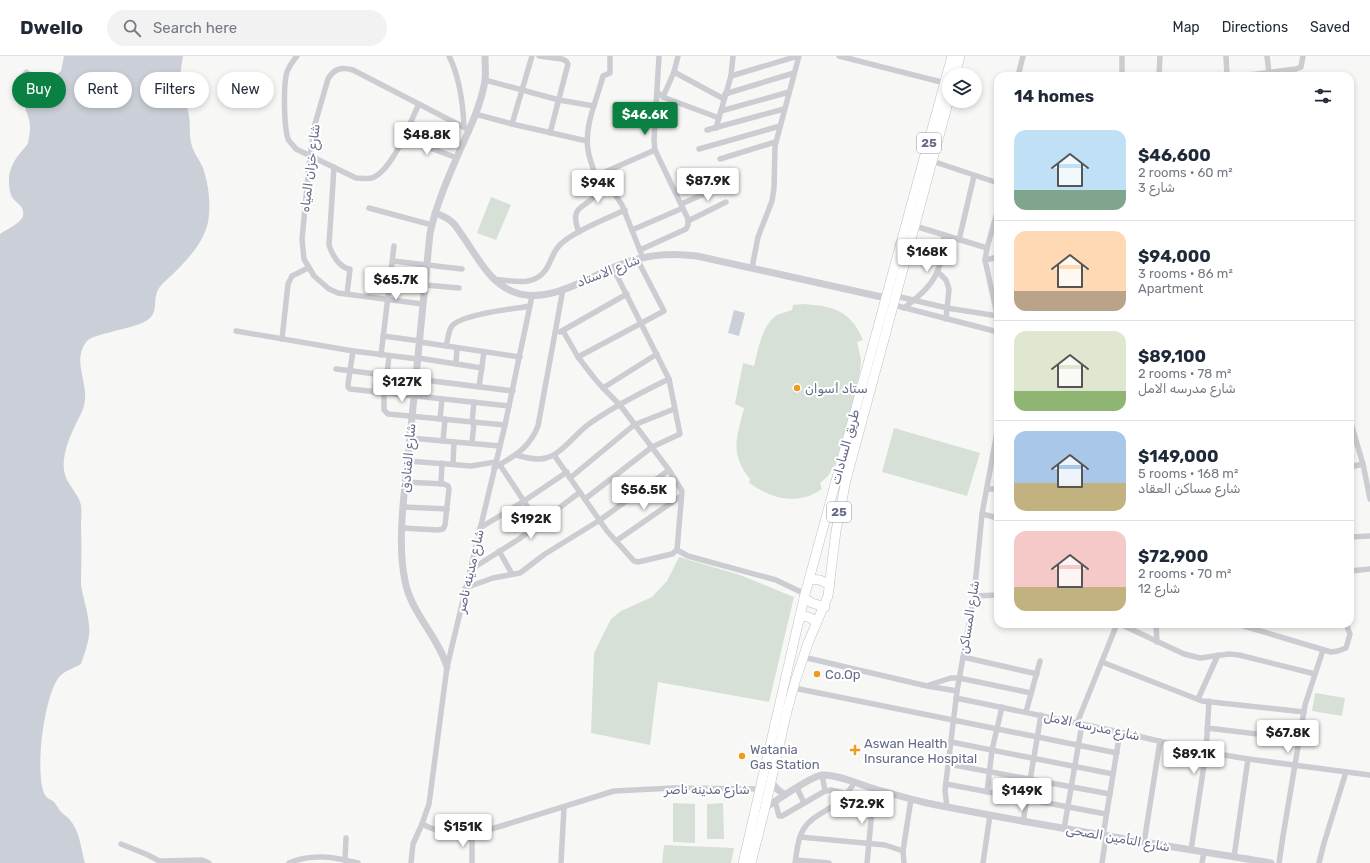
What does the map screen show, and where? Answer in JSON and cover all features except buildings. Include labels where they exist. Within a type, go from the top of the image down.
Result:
[{"type":"main road","name":"طريق السادات","points":[[949,68],[952,56]]},
{"type":"main road","points":[[957,68],[960,56]]},
{"type":"main road","name":"طريق السادات","points":[[743,863],[809,579],[942,94]]},
{"type":"main road","name":"طريق السادات","points":[[751,863],[794,688],[803,657],[828,596],[838,518],[846,480],[947,108]]},
{"type":"main road","points":[[815,560],[820,567],[826,568],[831,566]]},
{"type":"main road","points":[[809,579],[820,580],[830,585]]},
{"type":"main road","points":[[805,596],[812,603],[825,606]]},
{"type":"main road","points":[[799,618],[808,616],[816,623]]},
{"type":"street","points":[[297,56],[288,72],[285,83],[285,105],[288,137],[291,144],[296,149],[356,178],[372,178],[384,170],[394,157],[419,104]]},
{"type":"street","points":[[449,56],[460,86],[467,128]]},
{"type":"street","name":"شارع الفنادق","points":[[447,667],[442,650],[417,612],[405,583],[402,567],[402,528],[426,265],[432,225],[435,212],[457,158],[467,128],[475,114],[485,80],[486,56]]},
{"type":"street","points":[[512,124],[532,56]]},
{"type":"street","points":[[539,56],[559,57],[568,64],[550,133]]},
{"type":"street","points":[[578,357],[664,311],[640,256],[624,210],[616,194],[598,175],[588,152],[591,115],[603,76],[610,73],[610,56]]},
{"type":"street","points":[[640,256],[686,229],[688,225],[688,221],[682,206],[655,150],[654,140],[659,56]]},
{"type":"street","points":[[663,97],[674,72],[678,56]]},
{"type":"street","points":[[716,128],[731,76],[735,56]]},
{"type":"street","points":[[731,76],[798,56],[775,142],[773,195],[770,208],[757,240],[752,268]]},
{"type":"street","points":[[839,56],[942,82]]},
{"type":"street","points":[[1019,72],[1023,56]]},
{"type":"street","points":[[1122,56],[1122,72]]},
{"type":"street","points":[[1159,72],[1160,56]]},
{"type":"street","points":[[1226,56],[1227,72]]},
{"type":"street","points":[[1267,56],[1269,72]]},
{"type":"street","points":[[1274,72],[1301,67],[1303,56]]},
{"type":"street","name":"شارع خزان المياه","points":[[423,304],[338,293],[325,286],[308,268],[303,254],[302,239],[310,156],[315,124],[328,79],[336,70],[345,68],[353,70],[467,128]]},
{"type":"street","points":[[674,72],[724,96],[794,73]]},
{"type":"street","points":[[485,80],[559,100],[594,106]]},
{"type":"street","points":[[657,92],[663,97],[719,118]]},
{"type":"street","points":[[720,111],[789,92]]},
{"type":"street","points":[[707,130],[784,109]]},
{"type":"street","points":[[475,114],[588,141]]},
{"type":"street","points":[[699,149],[780,126]]},
{"type":"street","points":[[403,138],[457,158]]},
{"type":"street","points":[[720,159],[775,142]]},
{"type":"street","points":[[598,175],[655,150]]},
{"type":"street","points":[[932,162],[994,182]]},
{"type":"street","points":[[334,167],[329,245],[332,254],[340,264],[345,269],[350,269],[347,294]]},
{"type":"street","points":[[579,232],[576,223],[576,214],[579,209],[594,196],[598,175]]},
{"type":"street","points":[[959,240],[974,176]]},
{"type":"street","points":[[632,230],[718,188],[734,190]]},
{"type":"street","points":[[688,221],[726,202]]},
{"type":"street","points":[[370,208],[432,225]]},
{"type":"street","points":[[493,279],[526,282],[533,280],[547,268],[557,247],[568,238],[624,210]]},
{"type":"street","name":"شارع الاستاد","points":[[435,212],[454,224],[493,279],[511,291],[523,295],[548,295],[640,256],[663,254],[683,255],[752,268],[886,298]]},
{"type":"street","points":[[994,223],[987,248],[986,260],[994,298]]},
{"type":"street","points":[[915,226],[987,248]]},
{"type":"street","points":[[904,308],[928,288],[940,265],[944,235]]},
{"type":"street","points":[[381,355],[394,246]]},
{"type":"street","points":[[986,260],[994,258]]},
{"type":"street","points":[[392,261],[462,269]]},
{"type":"street","points":[[282,339],[287,290],[290,279],[292,276],[308,268]]},
{"type":"street","points":[[585,499],[652,448],[680,434],[669,379],[613,268]]},
{"type":"street","points":[[937,271],[948,284],[949,289],[946,319]]},
{"type":"street","points":[[425,285],[459,288]]},
{"type":"street","points":[[408,461],[471,466],[497,465],[516,455],[530,443],[538,426],[563,289]]},
{"type":"street","points":[[555,334],[563,331],[627,294]]},
{"type":"street","name":"شارع مدينه ناصر","points":[[411,863],[413,844],[429,804],[447,667],[465,588],[497,465],[532,296]]},
{"type":"street","points":[[896,296],[947,308],[994,316]]},
{"type":"street","points":[[446,346],[450,329],[456,322],[486,313],[530,306]]},
{"type":"street","points":[[894,306],[994,331]]},
{"type":"street","points":[[236,331],[353,351],[482,368]]},
{"type":"street","points":[[554,454],[600,520],[634,561],[638,562],[672,554],[677,550],[682,491],[669,470],[634,425],[620,404],[603,388],[578,357],[563,331]]},
{"type":"street","points":[[383,336],[520,357]]},
{"type":"street","points":[[456,364],[457,348]]},
{"type":"street","points":[[353,351],[348,384],[349,388],[509,406]]},
{"type":"street","points":[[479,387],[484,352]]},
{"type":"street","points":[[603,388],[657,354]]},
{"type":"street","points":[[387,375],[390,356]]},
{"type":"street","points":[[336,369],[512,391]]},
{"type":"street","points":[[374,392],[377,374]]},
{"type":"street","points":[[516,455],[537,459],[546,458],[554,454],[588,425],[620,404],[669,379]]},
{"type":"street","points":[[384,393],[386,412],[388,414],[505,425]]},
{"type":"street","points":[[442,399],[443,441]]},
{"type":"street","points":[[472,443],[474,402]]},
{"type":"street","points":[[570,478],[634,425],[674,409]]},
{"type":"street","points":[[1354,437],[1363,464],[1370,499]]},
{"type":"street","points":[[410,438],[500,446]]},
{"type":"street","points":[[453,464],[454,442]]},
{"type":"street","name":"شارع المساكن","points":[[947,807],[946,784],[956,698],[974,596],[982,514],[994,450]]},
{"type":"street","points":[[440,484],[442,463]]},
{"type":"street","points":[[1354,466],[1363,464]]},
{"type":"street","points":[[497,465],[539,524]]},
{"type":"street","points":[[465,588],[492,578],[520,573],[545,554],[600,520],[669,470]]},
{"type":"street","points":[[480,528],[524,501],[566,472]]},
{"type":"street","points":[[402,528],[441,530],[445,525],[447,509],[448,488],[446,485],[405,482]]},
{"type":"street","points":[[987,489],[994,489]]},
{"type":"street","points":[[470,570],[539,524],[580,492]]},
{"type":"street","points":[[616,541],[681,496]]},
{"type":"street","points":[[404,507],[447,509]]},
{"type":"street","points":[[982,514],[994,517]]},
{"type":"street","points":[[1354,537],[1370,536]]},
{"type":"street","points":[[677,550],[688,556],[776,580],[805,596]]},
{"type":"street","points":[[499,552],[512,574]]},
{"type":"street","points":[[1354,571],[1370,569]]},
{"type":"street","points":[[974,596],[994,595]]},
{"type":"street","points":[[1064,829],[1075,766],[1080,723],[1115,628]]},
{"type":"street","points":[[1128,628],[1184,654],[1200,658],[1230,654],[1239,655],[1315,674]]},
{"type":"street","points":[[1156,628],[1157,642]]},
{"type":"street","points":[[1250,628],[1330,652],[1338,652],[1346,648],[1350,634],[1348,628]]},
{"type":"street","points":[[1279,863],[1304,712],[1323,650]]},
{"type":"street","points":[[1198,699],[1218,655]]},
{"type":"street","points":[[803,657],[927,686],[957,691]]},
{"type":"street","points":[[963,657],[1036,674]]},
{"type":"street","points":[[1026,712],[1040,661]]},
{"type":"street","points":[[1102,662],[1198,699],[1304,712]]},
{"type":"street","points":[[927,686],[950,678],[959,678],[1031,693]]},
{"type":"street","points":[[794,688],[1117,753]]},
{"type":"street","name":"شارع مدرسه الامل","points":[[956,698],[1080,723],[1206,752],[1295,766],[1370,775]]},
{"type":"street","points":[[1191,850],[1206,752],[1209,701]]},
{"type":"street","points":[[987,792],[992,750],[1002,707]]},
{"type":"street","points":[[1022,822],[1041,715]]},
{"type":"street","points":[[1207,728],[1299,738]]},
{"type":"street","points":[[1102,863],[1106,814],[1120,732]]},
{"type":"street","points":[[1144,843],[1160,741]]},
{"type":"street","points":[[951,742],[1113,774]]},
{"type":"street","points":[[1234,857],[1248,759]]},
{"type":"street","points":[[948,764],[1110,794]]},
{"type":"street","points":[[1319,863],[1346,772]]},
{"type":"street","points":[[765,808],[814,777],[822,775],[825,791]]},
{"type":"street","name":"شارع التأمين الصحى","points":[[822,775],[830,775],[911,799],[1022,822],[1270,863]]},
{"type":"street","points":[[771,781],[777,789],[785,795]]},
{"type":"street","points":[[829,863],[796,862],[800,837],[806,826],[814,818],[839,802],[847,794],[855,782]]},
{"type":"street","points":[[946,784],[1106,814]]},
{"type":"street","points":[[796,788],[804,803]]},
{"type":"street","name":"شارع مدينه ناصر","points":[[422,824],[439,832],[448,834],[472,833],[485,831],[564,807],[600,794],[624,789],[761,789]]},
{"type":"street","points":[[867,863],[874,789]]},
{"type":"street","points":[[775,801],[779,816],[782,816],[825,791],[831,790],[847,794]]},
{"type":"street","points":[[904,863],[903,851],[911,799]]},
{"type":"street","points":[[561,863],[564,807]]},
{"type":"street","points":[[983,863],[990,815]]},
{"type":"street","points":[[472,833],[472,863]]},
{"type":"street","points":[[800,837],[885,845],[903,851]]},
{"type":"street","points":[[346,838],[347,861]]},
{"type":"street","points":[[121,844],[163,862],[197,860],[206,861],[209,863]]},
{"type":"street","points":[[1202,863],[1204,852]]},
{"type":"street","points":[[288,863],[320,856],[358,863]]},
{"type":"shaded area","points":[[64,56],[183,56],[181,72],[140,72],[140,108],[187,108],[190,120],[191,144],[203,168],[207,183],[209,196],[209,216],[206,229],[195,250],[159,288],[154,311],[149,319],[138,325],[91,338],[87,341],[81,355],[80,362],[85,400],[68,442],[65,453],[64,470],[65,475],[81,505],[81,585],[88,615],[89,634],[81,664],[60,676],[54,685],[49,699],[42,734],[40,770],[45,795],[54,802],[60,811],[73,824],[78,835],[85,863],[0,863],[0,234],[17,223],[23,215],[21,206],[12,198],[9,189],[9,177],[12,167],[27,144],[30,133],[29,120],[25,108],[66,108],[66,72],[60,72]]},
{"type":"shaded area","points":[[26,69],[31,72],[24,72]]},
{"type":"shaded area","points":[[491,197],[511,205],[496,240],[477,233]]},
{"type":"shaded area","name":"ستاد أسوان","points":[[804,304],[824,306],[847,316],[853,322],[863,340],[857,342],[861,360],[860,372],[839,457],[828,476],[820,483],[822,489],[813,494],[794,499],[767,493],[749,483],[750,479],[743,470],[739,461],[736,445],[744,408],[735,404],[743,363],[754,366],[761,338],[772,319],[777,315],[792,310],[793,305]]},
{"type":"shaded area","points":[[734,310],[745,313],[739,336],[728,333]]},
{"type":"shaded area","points":[[894,428],[980,453],[967,496],[882,472]]},
{"type":"shaded area","points":[[679,557],[740,575],[794,597],[769,702],[658,682],[650,745],[591,733],[594,653],[611,619],[621,611],[652,597],[667,581]]},
{"type":"shaded area","points":[[1315,693],[1345,698],[1342,716],[1312,711]]},
{"type":"shaded area","points":[[673,803],[695,804],[695,843],[673,842]]},
{"type":"shaded area","points":[[723,803],[724,839],[707,839],[707,804]]},
{"type":"shaded area","points":[[664,845],[734,848],[731,863],[662,863]]},
{"type":"place","name":"ستاد أسوان","points":[[797,388]]},
{"type":"place","name":"Co.Op","points":[[817,674]]},
{"type":"place","name":"Aswan Health Insurance Hospital","points":[[855,750]]},
{"type":"place","name":"Watania Gas Station","points":[[742,756]]}]
